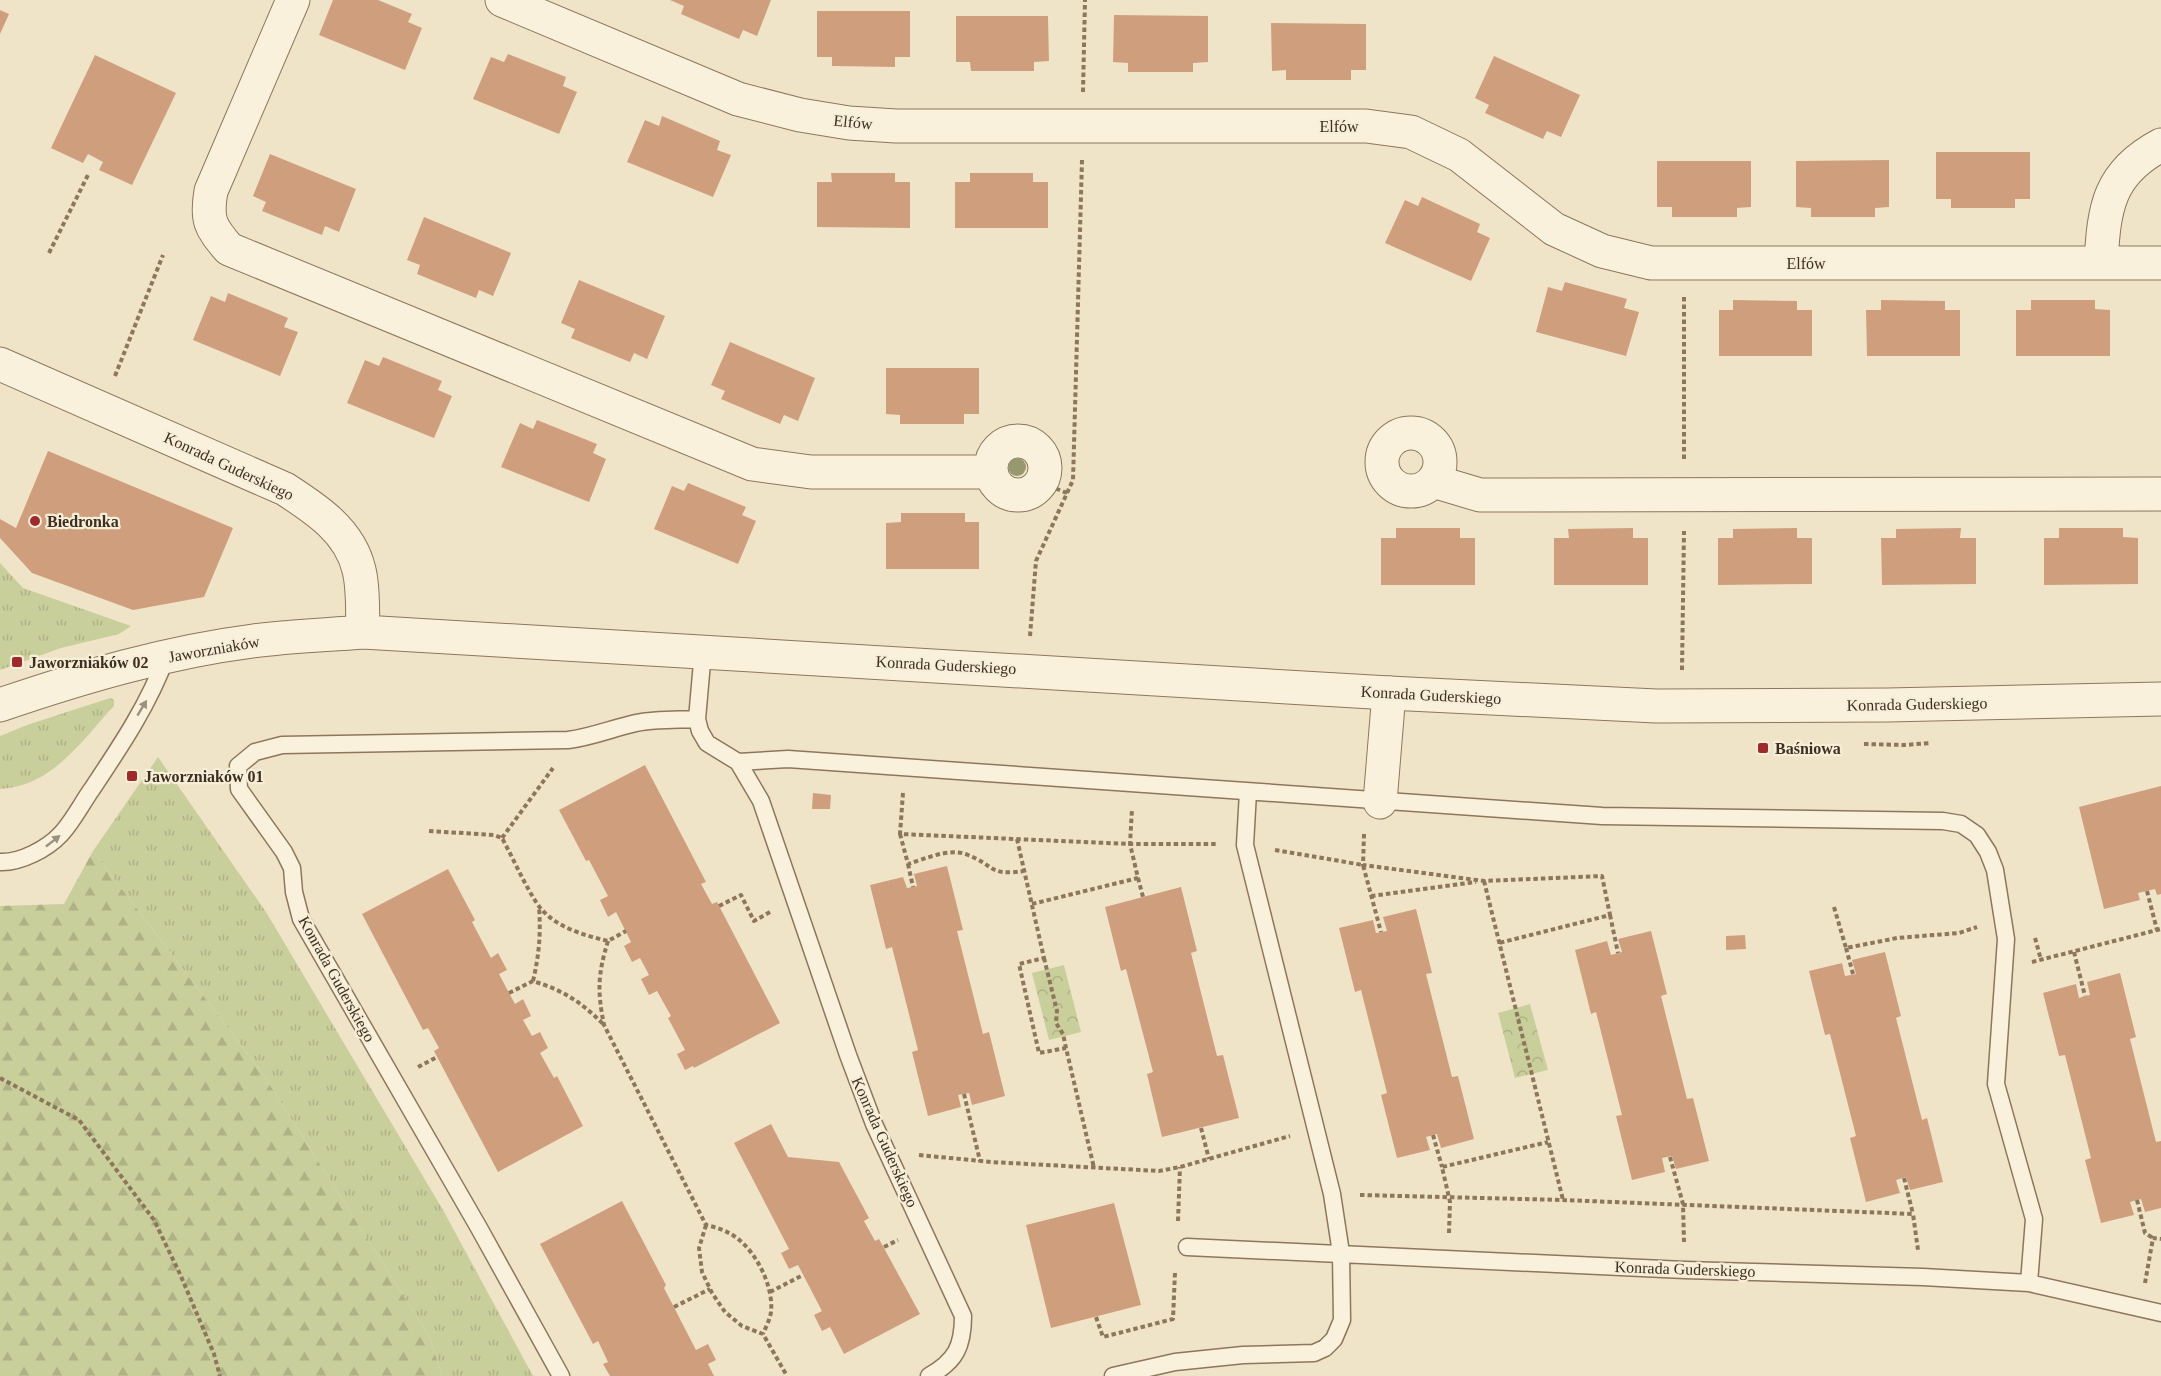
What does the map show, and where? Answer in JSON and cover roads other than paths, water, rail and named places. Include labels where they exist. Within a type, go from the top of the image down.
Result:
[{"type":"street","points":[[293,0],[212,191],[208,211],[215,233],[230,249],[752,464],[812,472],[991,472]]},
{"type":"street","name":"Elfów","points":[[502,0],[738,99],[800,115],[849,123],[896,126],[1366,126],[1411,132],[1459,154],[1554,229],[1602,251],[1651,263],[2161,263]]},
{"type":"street","points":[[2101,263],[2103,221],[2113,189],[2131,164],[2161,145]]},
{"type":"street","name":"Konrada Guderskiego","points":[[0,364],[285,489],[313,507],[332,523],[349,546],[359,570],[363,632],[1389,693],[1656,706],[1900,705],[2161,699]]},
{"type":"street","points":[[1024,441],[1032,444],[1044,457],[1045,474],[1054,488],[1027,494],[1008,493],[1000,489],[991,472],[991,463],[999,448],[1007,443],[1024,441]]},
{"type":"street","points":[[1433,481],[1480,495],[2161,494]]},
{"type":"street","name":"Jaworzniaków","points":[[0,705],[57,685],[166,657],[253,641],[363,632]]},
{"type":"street","points":[[1372,815],[1389,693]]},
{"type":"lane","points":[[697,719],[703,651]]},
{"type":"lane","points":[[0,862],[10,863],[40,851],[61,835],[113,757],[156,686],[166,657]]},
{"type":"lane","name":"Konrada Guderskiego","points":[[561,1376],[479,1228],[301,919],[291,868],[284,852],[239,789],[238,766],[255,752],[282,745],[568,740],[592,736],[637,723],[697,719],[700,731],[707,743],[738,762],[761,801],[848,1055],[886,1150],[963,1316],[960,1348],[950,1362],[929,1376]]},
{"type":"lane","points":[[738,762],[788,759],[1248,792],[1372,815],[1602,816],[1961,824],[1977,835],[1988,852],[1995,870],[2003,917],[2006,939],[1996,1084],[2034,1219],[2029,1283]]},
{"type":"lane","points":[[1113,1376],[1175,1362],[1243,1355],[1314,1353],[1334,1339],[1342,1320],[1341,1253],[1332,1194],[1245,844],[1248,792]]},
{"type":"lane","name":"Konrada Guderskiego","points":[[1187,1247],[1685,1270],[1923,1276],[2029,1283],[2161,1313]]},
{"type":"place","name":"Biedronka","points":[[35,521]]},
{"type":"place","name":"Jaworzniaków 02","points":[[17,662]]},
{"type":"place","name":"Baśniowa","points":[[1763,748]]},
{"type":"place","name":"Jaworzniaków 01","points":[[132,776]]}]
